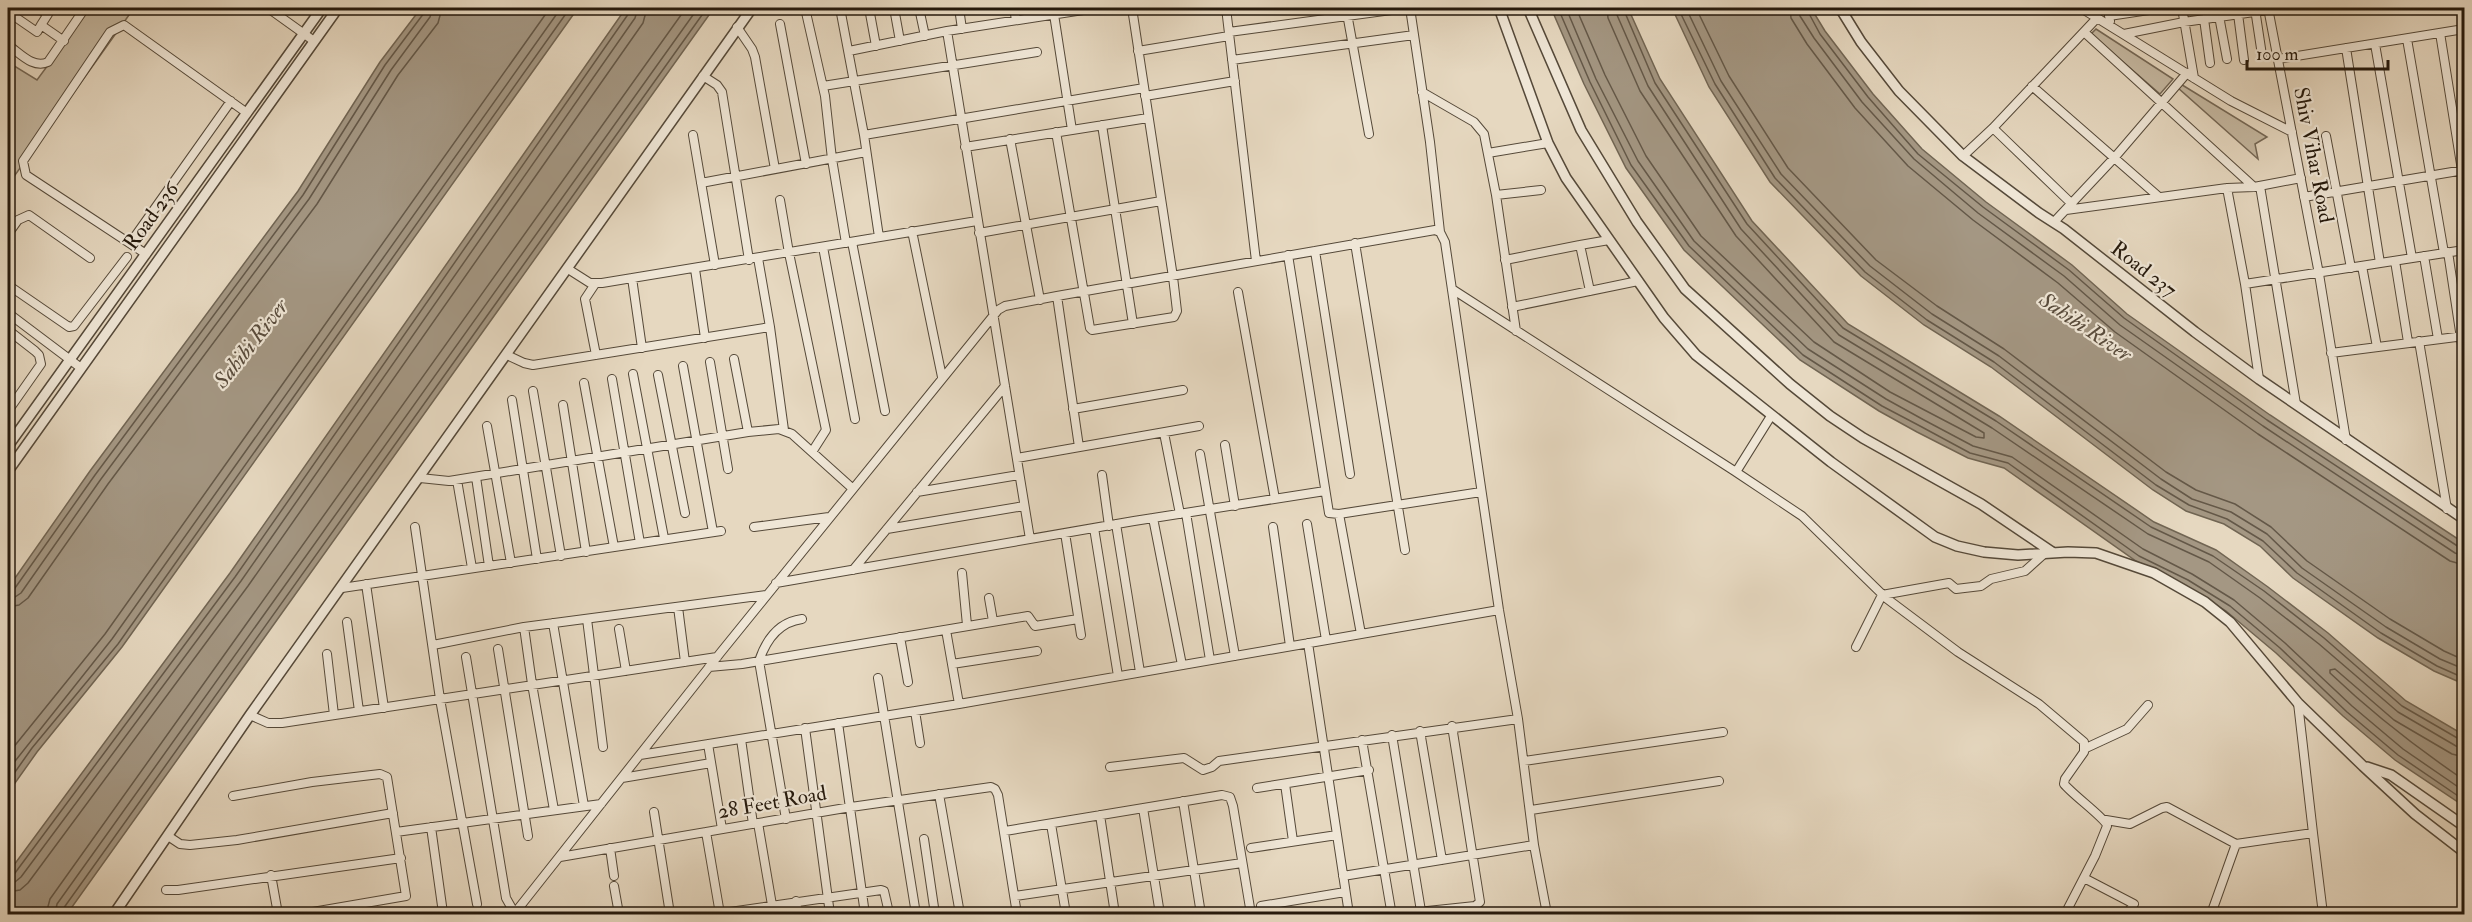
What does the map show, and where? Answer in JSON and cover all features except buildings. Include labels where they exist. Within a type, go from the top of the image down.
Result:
[{"type":"street","points":[[8,12],[37,32],[48,14],[37,8]]},
{"type":"street","points":[[8,45],[34,64],[40,65],[48,62],[85,8]]},
{"type":"street","points":[[268,8],[314,41]]},
{"type":"street","name":"Road 236","points":[[8,446],[322,8]]},
{"type":"street","points":[[8,471],[338,8]]},
{"type":"street","points":[[114,915],[250,715],[752,8]]},
{"type":"street","points":[[805,8],[823,86],[832,159],[885,411]]},
{"type":"street","points":[[840,8],[864,135],[879,237]]},
{"type":"street","points":[[869,8],[876,46]]},
{"type":"street","points":[[894,8],[900,41]]},
{"type":"street","points":[[919,8],[925,36]]},
{"type":"street","points":[[959,8],[962,29]]},
{"type":"street","points":[[1014,8],[1016,20]]},
{"type":"street","points":[[849,51],[1054,11],[1096,8]]},
{"type":"street","points":[[1056,132],[1091,330],[1176,316],[1173,277],[1132,8]]},
{"type":"street","points":[[1226,8],[1256,261]]},
{"type":"street","points":[[1138,51],[1347,12],[1408,8],[1414,35],[1440,232],[1445,242],[1499,610],[1518,718],[1534,845],[1547,915]]},
{"type":"street","points":[[1499,8],[1548,143],[1566,178],[1676,333],[1696,355],[1771,416],[1935,537],[1958,546],[1984,552],[2018,555],[2085,552],[2154,573],[2205,602],[2230,622],[2298,703],[2363,766],[2415,814],[2464,852]]},
{"type":"street","points":[[1528,8],[1581,130],[1626,205],[1685,289],[1782,377],[1830,416],[1863,438],[1982,504],[2049,552]]},
{"type":"street","name":"Road 237","points":[[1840,8],[1861,42],[1899,92],[1963,156],[2054,222],[2259,379],[2464,519]]},
{"type":"street","points":[[2081,8],[2231,101],[2292,132]]},
{"type":"street","points":[[2111,26],[2108,12],[2162,8]]},
{"type":"street","points":[[2182,8],[2191,76]]},
{"type":"street","points":[[2124,34],[2268,9]]},
{"type":"street","name":"Shiv Vihar Road","points":[[2268,9],[2319,273],[2346,440]]},
{"type":"street","points":[[2256,10],[2262,55]]},
{"type":"street","points":[[1054,11],[1072,130]]},
{"type":"street","points":[[1347,12],[1369,134]]},
{"type":"street","points":[[2238,14],[2244,60]]},
{"type":"street","points":[[2219,16],[2227,59]]},
{"type":"street","points":[[1963,156],[1993,128],[2097,18]]},
{"type":"street","points":[[2204,19],[2210,63]]},
{"type":"street","points":[[780,24],[806,164]]},
{"type":"street","points":[[41,25],[64,41]]},
{"type":"street","points":[[146,254],[26,175],[23,167],[23,160],[110,32],[124,25],[247,113]]},
{"type":"street","points":[[737,27],[755,57],[775,169]]},
{"type":"street","points":[[2278,60],[2464,29]]},
{"type":"street","points":[[947,31],[964,147],[1030,539]]},
{"type":"street","points":[[2084,32],[2257,187],[2277,279],[2296,404]]},
{"type":"street","points":[[2440,33],[2464,170],[2464,183]]},
{"type":"street","points":[[1232,60],[1414,35]]},
{"type":"street","points":[[2407,39],[2429,176],[2463,336],[2464,358]]},
{"type":"street","points":[[2376,44],[2412,258]]},
{"type":"street","points":[[2346,48],[2380,263]]},
{"type":"street","points":[[823,86],[1037,52]]},
{"type":"street","points":[[703,76],[717,85],[722,92],[736,177],[770,327],[784,430]]},
{"type":"street","points":[[2054,222],[2115,157],[2162,102],[2191,76]]},
{"type":"street","points":[[864,135],[1067,100],[1235,81]]},
{"type":"street","points":[[2032,86],[2159,198]]},
{"type":"street","points":[[1422,92],[1479,126],[1484,134],[1496,195],[1516,331]]},
{"type":"street","points":[[130,243],[231,101]]},
{"type":"street","points":[[964,147],[1148,118]]},
{"type":"street","points":[[1102,125],[1133,324]]},
{"type":"street","points":[[1993,128],[2069,207]]},
{"type":"street","points":[[693,135],[716,266]]},
{"type":"street","points":[[2326,136],[2351,268]]},
{"type":"street","points":[[1010,140],[1040,300]]},
{"type":"street","points":[[1488,153],[1548,143]]},
{"type":"street","points":[[701,183],[866,152]]},
{"type":"street","points":[[2304,197],[2464,170]]},
{"type":"street","points":[[2069,207],[2159,198],[2227,188],[2257,187],[2301,178]]},
{"type":"street","points":[[2227,188],[2245,284],[2259,379]]},
{"type":"street","points":[[1496,195],[1541,190]]},
{"type":"street","points":[[780,200],[826,430],[812,452]]},
{"type":"street","points":[[979,233],[1161,201]]},
{"type":"street","points":[[8,234],[18,220],[29,215],[90,258]]},
{"type":"street","points":[[568,269],[595,284],[716,266],[977,221]]},
{"type":"street","points":[[912,231],[942,376]]},
{"type":"street","points":[[466,657],[506,898],[515,914],[766,595],[993,314],[1005,306],[1057,296],[1355,243],[1428,231],[1440,232]]},
{"type":"street","points":[[1505,260],[1609,240]]},
{"type":"street","points":[[1355,243],[1405,550]]},
{"type":"street","points":[[1580,245],[1590,291]]},
{"type":"street","points":[[823,247],[855,419]]},
{"type":"street","points":[[1315,250],[1350,474]]},
{"type":"street","points":[[2245,284],[2464,250]]},
{"type":"street","points":[[1288,255],[1329,513],[1339,514],[1481,492]]},
{"type":"street","points":[[2424,256],[2438,339]]},
{"type":"street","points":[[8,285],[60,322],[69,327],[74,326],[127,257]]},
{"type":"street","points":[[2395,261],[2408,342]]},
{"type":"street","points":[[2362,266],[2377,347]]},
{"type":"street","points":[[695,269],[705,338]]},
{"type":"street","points":[[632,278],[642,348]]},
{"type":"street","points":[[1512,307],[1638,281]]},
{"type":"street","points":[[595,284],[585,299],[596,355]]},
{"type":"street","points":[[1452,289],[1802,516],[1882,595],[1958,652],[2039,704],[2082,739],[2086,748]]},
{"type":"street","points":[[1238,292],[1275,500]]},
{"type":"street","points":[[1057,296],[1079,447]]},
{"type":"street","points":[[8,313],[81,368]]},
{"type":"street","points":[[507,355],[533,365],[770,327]]},
{"type":"street","points":[[8,330],[35,351],[41,364],[8,411]]},
{"type":"street","points":[[2331,353],[2463,336]]},
{"type":"street","points":[[2419,341],[2447,509]]},
{"type":"street","points":[[734,359],[748,432]]},
{"type":"street","points":[[710,362],[728,469]]},
{"type":"street","points":[[342,588],[561,556],[664,538],[717,532],[683,366]]},
{"type":"street","points":[[633,374],[664,538]]},
{"type":"street","points":[[658,375],[685,513]]},
{"type":"street","points":[[612,379],[640,543]]},
{"type":"street","points":[[584,383],[614,547]]},
{"type":"street","points":[[853,570],[1005,386]]},
{"type":"street","points":[[1073,409],[1183,390]]},
{"type":"street","points":[[533,391],[561,556]]},
{"type":"street","points":[[512,400],[537,559]]},
{"type":"street","points":[[563,405],[586,552]]},
{"type":"street","points":[[1736,472],[1771,416]]},
{"type":"street","points":[[487,426],[511,563]]},
{"type":"street","points":[[1017,458],[1199,426]]},
{"type":"street","points":[[420,478],[441,481],[457,480],[748,432],[784,430],[852,488]]},
{"type":"street","points":[[1164,433],[1183,514],[1210,660]]},
{"type":"street","points":[[1225,445],[1234,506]]},
{"type":"street","points":[[1200,454],[1235,656]]},
{"type":"street","points":[[917,492],[1019,475]]},
{"type":"street","points":[[1102,475],[1140,672]]},
{"type":"street","points":[[476,477],[489,566]]},
{"type":"street","points":[[457,480],[472,568]]},
{"type":"street","points":[[776,583],[1325,491]]},
{"type":"street","points":[[887,529],[1024,506]]},
{"type":"street","points":[[1339,514],[1360,634]]},
{"type":"street","points":[[754,527],[829,517]]},
{"type":"street","points":[[1153,518],[1182,665]]},
{"type":"street","points":[[1307,524],[1326,640]]},
{"type":"street","points":[[1273,526],[1290,646]]},
{"type":"street","points":[[414,527],[477,904]]},
{"type":"street","points":[[1094,528],[1118,676]]},
{"type":"street","points":[[1065,533],[1081,635]]},
{"type":"street","points":[[1882,595],[1948,583],[1956,589],[1981,586],[1991,579],[2025,571],[2049,552]]},
{"type":"street","points":[[962,573],[968,625]]},
{"type":"street","points":[[366,584],[384,708]]},
{"type":"street","points":[[433,645],[524,627],[766,595]]},
{"type":"street","points":[[1856,647],[1882,595]]},
{"type":"street","points":[[989,598],[993,621]]},
{"type":"street","points":[[678,607],[686,662]]},
{"type":"street","points":[[640,755],[959,704],[1499,610]]},
{"type":"street","points":[[709,667],[759,661],[1028,616],[1035,626],[1078,618]]},
{"type":"street","points":[[587,619],[603,747]]},
{"type":"street","points":[[786,819],[759,661],[763,650],[782,625],[802,620]]},
{"type":"street","points":[[346,622],[359,711]]},
{"type":"street","points":[[553,623],[584,806]]},
{"type":"street","points":[[524,627],[554,810]]},
{"type":"street","points":[[619,629],[626,670]]},
{"type":"street","points":[[946,630],[959,704]]},
{"type":"street","points":[[900,637],[908,682]]},
{"type":"street","points":[[1308,643],[1349,915]]},
{"type":"street","points":[[498,649],[528,836]]},
{"type":"street","points":[[952,664],[1037,651]]},
{"type":"street","points":[[327,654],[334,715]]},
{"type":"street","points":[[250,715],[275,723],[717,657]]},
{"type":"street","points":[[878,678],[916,915]]},
{"type":"street","points":[[2298,703],[2322,915]]},
{"type":"street","points":[[2148,705],[2127,729],[2086,748],[2064,784],[2078,799],[2106,820],[2130,824],[2162,807],[2167,807],[2236,844],[2313,833]]},
{"type":"street","points":[[915,711],[920,742]]},
{"type":"street","points":[[1110,767],[1184,758],[1203,770],[1219,761],[1518,718]]},
{"type":"street","points":[[838,723],[865,915]]},
{"type":"street","points":[[1362,740],[1369,770],[1391,910],[1397,915],[1479,904],[1480,898],[1452,726]]},
{"type":"street","points":[[806,728],[830,915]]},
{"type":"street","points":[[1420,731],[1442,860]]},
{"type":"street","points":[[1524,761],[1723,732]]},
{"type":"street","points":[[1392,735],[1421,911]]},
{"type":"street","points":[[741,739],[768,909]]},
{"type":"street","points":[[708,744],[722,829]]},
{"type":"street","points":[[622,778],[711,763]]},
{"type":"street","points":[[2363,766],[2391,775],[2464,826]]},
{"type":"street","points":[[1257,788],[1369,770]]},
{"type":"street","points":[[233,796],[312,782],[383,774],[387,777],[406,890],[404,898],[301,915]]},
{"type":"street","points":[[1531,810],[1719,781]]},
{"type":"street","points":[[1285,784],[1293,841]]},
{"type":"street","name":"28 Feet Road","points":[[560,857],[851,807],[991,787],[997,792],[1005,831]]},
{"type":"street","points":[[939,794],[960,915]]},
{"type":"street","points":[[1017,915],[1005,831],[1222,795],[1230,797],[1233,806],[1251,915]]},
{"type":"street","points":[[1183,801],[1202,915]]},
{"type":"street","points":[[396,832],[602,804]]},
{"type":"street","points":[[1143,808],[1160,915]]},
{"type":"street","points":[[654,812],[670,915]]},
{"type":"street","points":[[168,836],[180,844],[190,845],[237,840],[393,813]]},
{"type":"street","points":[[1100,815],[1116,915]]},
{"type":"street","points":[[2065,915],[2106,831],[2106,820]]},
{"type":"street","points":[[1051,824],[1066,915]]},
{"type":"street","points":[[431,827],[443,913]]},
{"type":"street","points":[[706,832],[718,914],[768,909],[796,901],[884,891],[889,913]]},
{"type":"street","points":[[1251,848],[1337,834]]},
{"type":"street","points":[[924,839],[935,915]]},
{"type":"street","points":[[2211,915],[2236,844]]},
{"type":"street","points":[[1343,876],[1534,845]]},
{"type":"street","points":[[610,848],[614,876]]},
{"type":"street","points":[[166,890],[401,858]]},
{"type":"street","points":[[1015,896],[1242,863]]},
{"type":"street","points":[[271,875],[278,915]]},
{"type":"street","points":[[2084,878],[2133,904],[2127,915]]},
{"type":"street","points":[[614,886],[619,915]]},
{"type":"street","points":[[1261,906],[1346,892]]},
{"type":"street","points":[[796,901],[798,915]]},
{"type":"shaded area","points":[[90,8],[134,8],[8,185],[8,62],[37,80]]},
{"type":"shaded area","points":[[2096,29],[2173,79],[2160,94],[2091,34]]},
{"type":"shaded area","points":[[2179,83],[2267,137],[2255,144],[2258,159],[2177,87]]},
{"type":"water","name":"Sahibi River","points":[[421,8],[578,8],[122,647],[37,752],[8,793],[8,588],[90,471],[298,191],[380,62]]},
{"type":"water","points":[[626,8],[714,8],[67,914],[8,914],[8,873],[230,573]]},
{"type":"water","points":[[1551,8],[1628,8],[1660,79],[1752,221],[1848,324],[1999,416],[2154,522],[2216,550],[2328,633],[2406,701],[2464,735],[2464,806],[2395,760],[2226,611],[2185,585],[2136,561],[2004,468],[1968,458],[1917,432],[1879,411],[1800,360],[1684,250],[1626,168],[1584,84]]},
{"type":"water","name":"Sahibi River","points":[[1672,8],[1811,8],[1825,31],[1873,94],[1922,149],[1986,202],[2072,265],[2127,314],[2270,415],[2464,543],[2464,684],[2434,671],[2378,638],[2293,578],[2260,546],[2224,524],[2186,511],[2153,490],[1991,367],[1924,325],[1861,276],[1770,182],[1709,87]]}]
